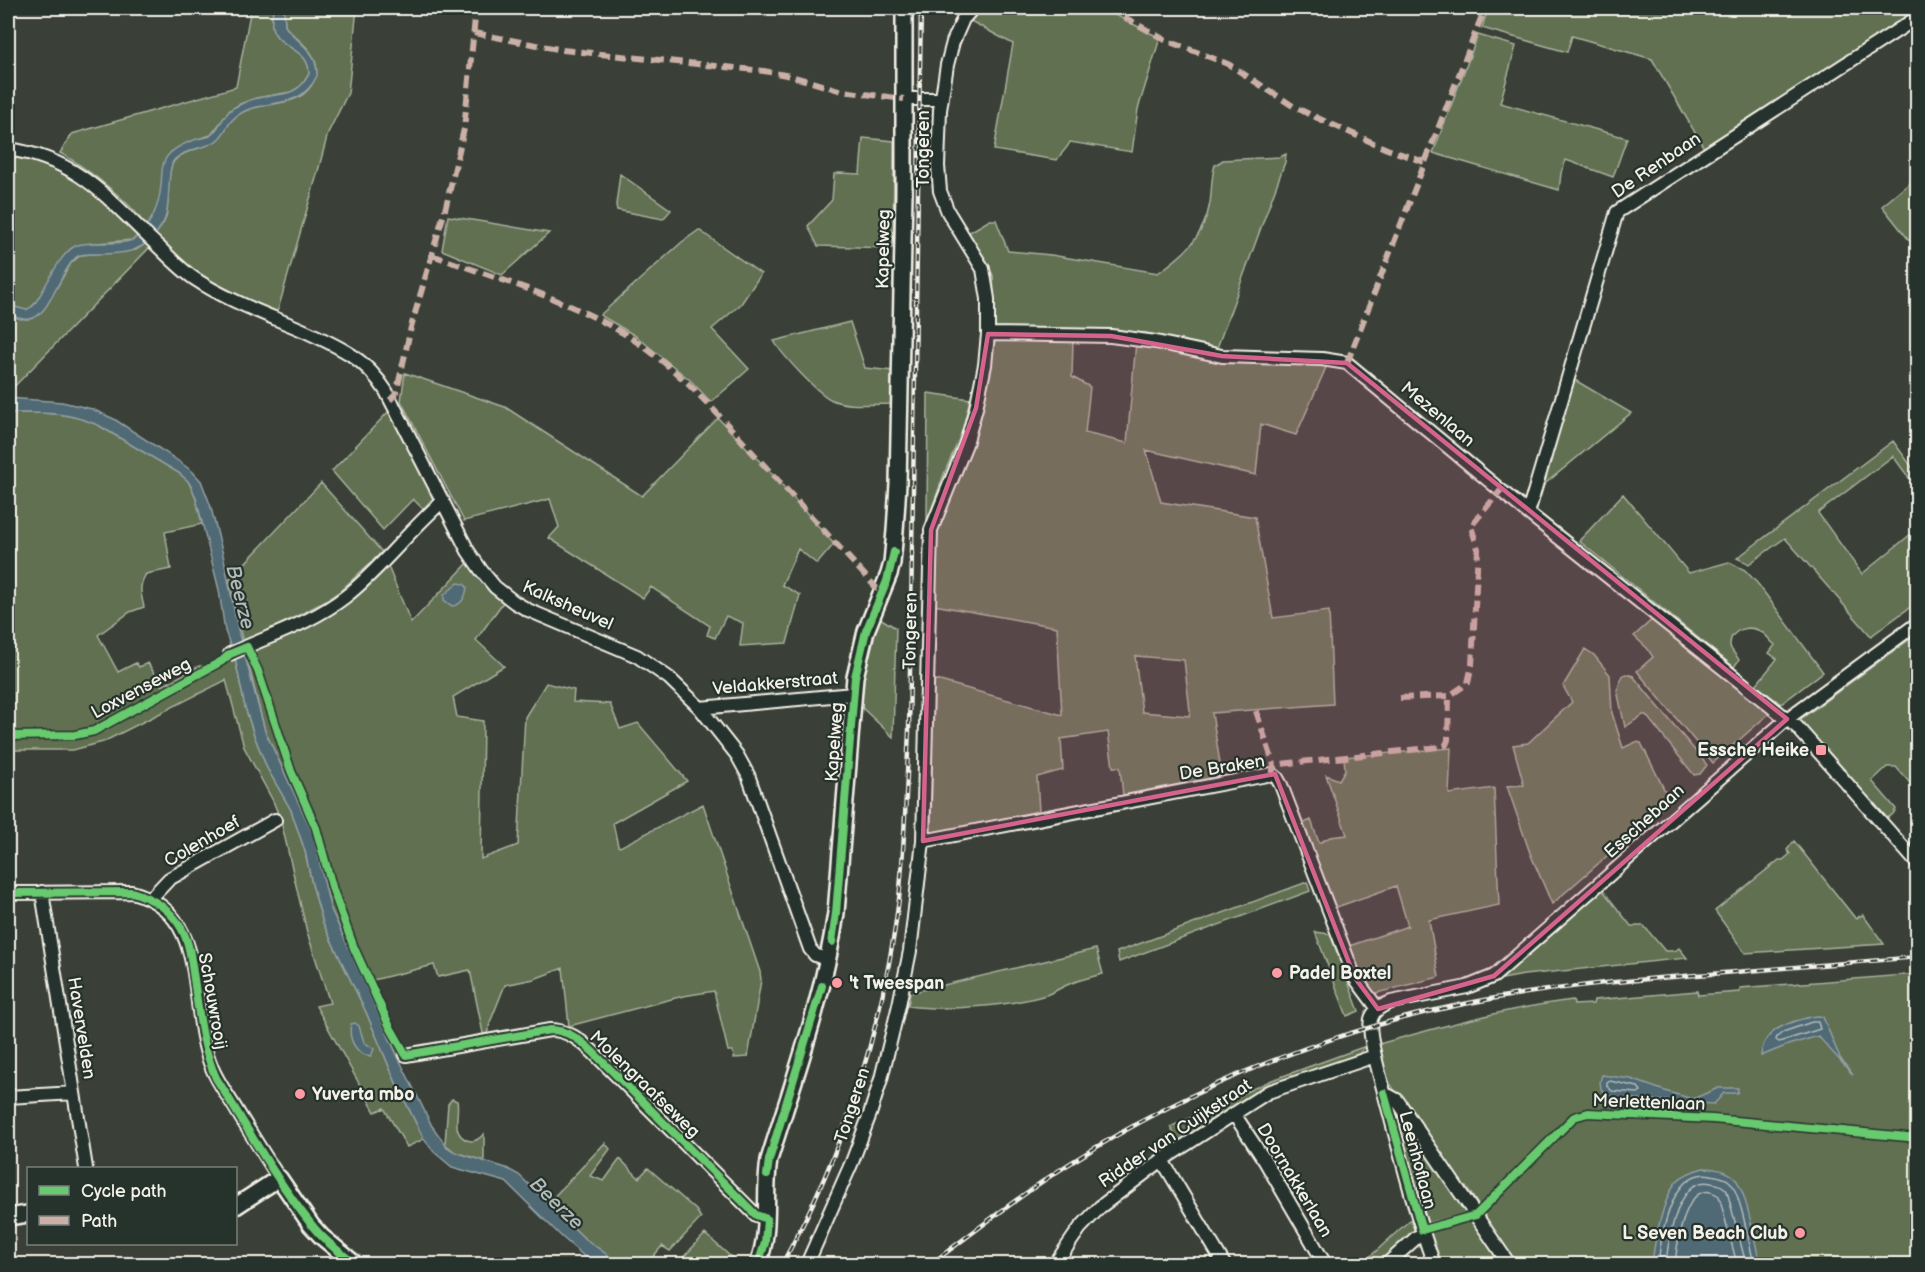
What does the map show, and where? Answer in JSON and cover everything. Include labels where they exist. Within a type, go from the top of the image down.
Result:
[{"type":"main road","name":"Kapelweg","points":[[758,1264],[765,1243],[767,1175],[770,1160],[828,960],[836,913],[853,694],[861,645],[892,563],[898,473],[904,8]]},
{"type":"main road","points":[[237,1205],[279,1178],[311,1225],[353,1264]]},
{"type":"main road","points":[[8,1217],[27,1214]]},
{"type":"street","name":"Tongeren","points":[[807,1264],[852,1162],[881,1079],[909,951],[923,841],[931,530],[933,520],[966,444],[981,388],[988,334],[988,299],[983,269],[948,212],[940,191],[938,166],[941,99],[947,65],[953,42],[963,19],[973,8]]},
{"type":"street","name":"De Renbaan","points":[[1528,513],[1617,212],[1917,17]]},
{"type":"street","points":[[904,99],[941,99]]},
{"type":"street","name":"Kalksheuvel","points":[[8,149],[37,155],[71,169],[102,193],[196,279],[340,347],[363,363],[386,391],[468,551],[481,570],[505,596],[528,610],[637,656],[669,678],[700,708],[743,764],[810,949],[815,955],[828,960]]},
{"type":"street","name":"Mezenlaan","points":[[988,334],[1111,336],[1156,342],[1222,356],[1322,359],[1347,363],[1528,513],[1787,719]]},
{"type":"street","points":[[231,654],[301,624],[345,597],[443,501]]},
{"type":"street","name":"Esschebaan","points":[[1377,1009],[1391,1002],[1467,987],[1494,976],[1787,719],[1917,623]]},
{"type":"street","name":"Veldakkerstraat","points":[[700,708],[853,694]]},
{"type":"street","points":[[1787,719],[1917,864]]},
{"type":"street","name":"De Braken","points":[[923,841],[1272,774],[1281,785],[1355,978],[1377,1009]]},
{"type":"street","name":"Colenhoef","points":[[151,898],[169,879],[275,820]]},
{"type":"street","name":"Havervelden","points":[[42,892],[86,1167]]},
{"type":"street","name":"Schouwrooij","points":[[8,893],[123,892],[151,898],[174,918],[188,946],[202,1036],[216,1078],[279,1178]]},
{"type":"street","name":"Leenhoflaan","points":[[1377,1009],[1371,1020],[1375,1056],[1423,1235],[1434,1264]]},
{"type":"street","name":"Molengraafseweg","points":[[406,1055],[550,1030],[574,1036],[593,1052],[756,1215],[767,1219]]},
{"type":"street","name":"Ridder van Cuijkstraat","points":[[1054,1264],[1080,1228],[1100,1207],[1162,1160],[1268,1092],[1375,1056]]},
{"type":"street","points":[[8,1097],[74,1093]]},
{"type":"street","points":[[1384,1093],[1397,1100],[1509,1264]]},
{"type":"street","name":"Doornakkerlaan","points":[[1234,1114],[1265,1161],[1325,1264]]},
{"type":"street","points":[[1162,1160],[1224,1264]]},
{"type":"street","points":[[1387,1264],[1417,1237],[1423,1235]]},
{"type":"highlighted area","points":[[988,334],[1111,336],[1222,356],[1347,363],[1787,719],[1494,976],[1378,1009],[1355,978],[1275,774],[923,841],[931,530],[976,408]]},
{"type":"green space","points":[[251,8],[273,8],[272,27],[275,35],[304,58],[309,74],[301,86],[291,92],[256,98],[240,104],[230,110],[211,135],[171,152],[158,204],[150,223],[145,228],[133,209],[121,198],[81,166],[60,153],[72,134],[236,87]]},
{"type":"green space","points":[[284,8],[357,8],[348,93],[328,133],[277,313],[200,276],[153,236],[166,217],[170,170],[176,159],[186,152],[213,143],[239,114],[297,98],[305,93],[313,83],[317,70],[314,58],[285,26]]},
{"type":"green space","points":[[979,8],[1102,8],[1160,38],[1138,109],[1132,152],[1070,142],[1057,160],[994,150],[1013,44],[967,19]]},
{"type":"green space","points":[[1488,8],[1918,8],[1917,13],[1704,148],[1652,59],[1572,36],[1567,52],[1482,28]]},
{"type":"green space","points":[[1478,35],[1516,46],[1500,103],[1627,138],[1613,177],[1566,160],[1561,173],[1559,190],[1433,153]]},
{"type":"green space","points":[[863,138],[894,141],[893,248],[818,246],[808,226],[832,200],[834,174],[860,174]]},
{"type":"green space","points":[[8,153],[45,160],[85,185],[133,231],[139,234],[133,240],[85,244],[54,273],[29,310],[8,305]]},
{"type":"green space","points":[[1286,154],[1217,348],[1145,333],[992,327],[993,275],[968,233],[990,220],[996,220],[1008,251],[1051,255],[1158,273],[1192,244],[1203,226],[1210,203],[1215,165],[1223,160],[1280,157]]},
{"type":"green space","points":[[620,174],[671,210],[663,219],[617,210]]},
{"type":"green space","points":[[1917,177],[1917,250],[1882,206]]},
{"type":"green space","points":[[448,216],[549,233],[502,275],[442,250]]},
{"type":"green space","points":[[699,230],[761,274],[741,304],[712,329],[749,369],[711,402],[690,380],[636,336],[600,315],[682,242]]},
{"type":"green space","points":[[148,242],[150,247],[8,393],[8,315],[21,319],[46,306],[71,263],[81,255],[136,250]]},
{"type":"green space","points":[[850,322],[865,368],[893,371],[893,404],[853,404],[832,400],[801,374],[774,341]]},
{"type":"green space","points":[[992,339],[1073,340],[1072,377],[1090,387],[1085,433],[1127,443],[1136,342],[1241,361],[1279,364],[1328,363],[1296,435],[1261,424],[1256,475],[1146,450],[1161,502],[1255,517],[1273,618],[1329,611],[1333,704],[1212,713],[1222,776],[1123,795],[1120,767],[1113,767],[1108,732],[1061,739],[1063,770],[1037,777],[1039,812],[931,832],[933,679],[1062,715],[1057,627],[934,605],[936,523]],"holes":[[[1135,656],[1184,660],[1189,716],[1142,712]]]},
{"type":"green space","points":[[405,373],[505,407],[642,496],[718,418],[775,477],[834,544],[817,564],[798,549],[782,585],[800,595],[787,643],[740,646],[743,623],[726,616],[715,638],[707,635],[710,626],[651,587],[643,598],[549,538],[559,527],[550,499],[464,521],[401,401]]},
{"type":"green space","points":[[1573,379],[1631,413],[1541,487]]},
{"type":"green space","points":[[928,393],[970,399],[962,432],[927,522]]},
{"type":"green space","points":[[390,410],[435,496],[423,509],[413,499],[383,530],[332,471]]},
{"type":"green space","points":[[8,413],[53,414],[86,420],[179,473],[188,481],[196,498],[202,524],[165,532],[171,569],[146,574],[141,586],[144,607],[130,612],[98,635],[118,672],[136,663],[139,667],[148,663],[162,686],[199,666],[213,666],[235,658],[245,707],[254,735],[267,768],[291,810],[305,851],[323,923],[424,1139],[407,1147],[384,1108],[375,1112],[316,1006],[330,1003],[307,932],[281,821],[244,747],[226,680],[103,742],[73,750],[8,750]]},
{"type":"green space","points":[[1893,441],[1917,474],[1917,489],[1893,456],[1818,513],[1862,574],[1917,529],[1917,602],[1871,636],[1785,538],[1749,564],[1737,558]]},
{"type":"green space","points":[[321,483],[382,552],[339,592],[243,644],[229,580]]},
{"type":"green space","points":[[1623,494],[1689,573],[1729,562],[1745,570],[1758,584],[1823,672],[1781,704],[1756,685],[1777,659],[1769,653],[1775,645],[1764,634],[1751,628],[1733,635],[1730,646],[1739,660],[1734,667],[1579,541]]},
{"type":"green space","points":[[471,560],[504,601],[476,640],[504,666],[453,697],[457,717],[483,721],[481,859],[518,845],[525,717],[546,683],[574,690],[573,702],[610,704],[620,729],[638,723],[687,781],[613,823],[618,846],[703,804],[760,972],[761,980],[748,1057],[734,1058],[733,1051],[728,1051],[714,991],[683,996],[569,1026],[563,968],[534,979],[505,985],[484,1038],[470,970],[438,977],[434,965],[373,980],[399,1043],[411,1053],[397,1055],[330,907],[313,834],[265,731],[246,655],[330,613],[387,564],[411,623]]},
{"type":"green space","points":[[875,615],[896,628],[893,737],[857,703],[860,671]]},
{"type":"green space","points":[[1655,617],[1772,711],[1713,763],[1637,671],[1653,657],[1634,636]]},
{"type":"green space","points":[[1917,634],[1917,791],[1896,767],[1887,767],[1872,781],[1896,809],[1884,820],[1798,721]]},
{"type":"green space","points":[[1585,649],[1594,655],[1610,675],[1612,713],[1623,748],[1636,742],[1641,743],[1670,801],[1552,904],[1530,853],[1507,786],[1524,785],[1513,745],[1528,743],[1572,702],[1563,686]]},
{"type":"green space","points":[[1623,675],[1633,676],[1707,765],[1700,774],[1694,775],[1646,715],[1625,727],[1617,690]]},
{"type":"green space","points":[[1451,748],[1449,794],[1494,788],[1499,905],[1429,920],[1439,977],[1369,995],[1349,946],[1408,926],[1396,886],[1334,908],[1302,824],[1311,820],[1319,843],[1330,837],[1347,835],[1326,775],[1339,780],[1345,770],[1344,757]]},
{"type":"green space","points":[[1794,841],[1855,918],[1863,915],[1884,944],[1745,953],[1715,911],[1779,860],[1783,860],[1790,854],[1787,850]]},
{"type":"green space","points":[[1307,882],[1310,891],[1119,962],[1117,952]]},
{"type":"green space","points":[[1601,888],[1631,926],[1644,926],[1665,951],[1675,951],[1679,948],[1687,958],[1524,975],[1492,981]]},
{"type":"green space","points":[[1315,932],[1330,934],[1359,1011],[1347,1016]]},
{"type":"green space","points":[[1096,949],[1103,974],[1076,982],[1046,995],[977,1007],[908,1006],[910,993]]},
{"type":"green space","points":[[1917,974],[1917,1264],[1513,1264],[1479,1214],[1482,1211],[1466,1186],[1462,1191],[1411,1111],[1415,1113],[1406,1100],[1399,1097],[1387,1079],[1379,1044],[1451,1024],[1548,1003],[1573,1000],[1574,1005],[1593,1004],[1594,1000],[1697,991],[1698,995],[1740,992],[1740,988]]},
{"type":"green space","points":[[1366,1046],[1358,1055],[1266,1089],[1180,1143],[1170,1127],[1272,1080]]},
{"type":"green space","points":[[452,1099],[457,1101],[457,1128],[462,1137],[472,1141],[484,1134],[484,1161],[455,1152],[445,1144],[448,1104]]},
{"type":"green space","points":[[1392,1103],[1465,1209],[1467,1213],[1423,1224]]},
{"type":"green space","points":[[605,1143],[610,1149],[590,1176],[604,1181],[620,1159],[639,1178],[648,1168],[696,1210],[701,1218],[670,1251],[662,1246],[647,1264],[620,1264],[584,1238],[548,1203]]},
{"type":"green space","points":[[1411,1219],[1415,1233],[1383,1264],[1362,1264]]},
{"type":"green space","points":[[1472,1219],[1504,1264],[1437,1264],[1425,1231]]},
{"type":"green space","points":[[705,1234],[739,1264],[677,1264]]},
{"type":"water","points":[[273,8],[284,8],[285,26],[314,59],[317,76],[310,87],[293,99],[243,112],[233,119],[216,141],[186,152],[175,159],[170,171],[165,218],[149,241],[126,252],[78,256],[66,270],[44,310],[37,316],[27,319],[8,315],[8,305],[26,310],[33,306],[57,265],[75,246],[89,243],[124,242],[137,237],[154,214],[160,193],[163,165],[173,151],[182,145],[210,136],[233,108],[255,99],[293,91],[304,82],[309,74],[308,65],[299,53],[275,35],[272,27]]},
{"type":"water","points":[[8,398],[62,402],[92,409],[114,419],[174,458],[201,481],[210,504],[239,634],[265,731],[313,834],[330,907],[432,1126],[447,1147],[455,1152],[506,1168],[519,1175],[584,1238],[620,1264],[593,1264],[506,1182],[452,1167],[434,1152],[424,1139],[323,923],[305,851],[291,810],[267,768],[254,735],[245,707],[235,658],[225,631],[219,590],[196,498],[188,481],[179,473],[86,420],[53,414],[8,413]]},
{"type":"water","points":[[458,583],[467,587],[466,594],[461,602],[452,606],[444,600],[444,595]]},
{"type":"water","points":[[1823,1017],[1840,1058],[1853,1075],[1818,1036],[1761,1056],[1764,1043],[1777,1029],[1795,1021]]},
{"type":"water","points":[[355,1023],[359,1026],[364,1042],[374,1049],[371,1056],[361,1053],[354,1045],[350,1029],[351,1024]]},
{"type":"water","points":[[1602,1075],[1631,1079],[1693,1099],[1718,1088],[1738,1088],[1737,1093],[1724,1093],[1714,1104],[1617,1098],[1608,1096],[1601,1089]]},
{"type":"water","points":[[1703,1168],[1727,1173],[1739,1184],[1747,1205],[1760,1264],[1652,1264],[1660,1221],[1672,1188],[1683,1176]]},
{"type":"railway","points":[[782,1264],[824,1178],[858,1087],[883,994],[899,899],[909,731],[921,8]]},
{"type":"railway","points":[[931,1264],[1046,1179],[1142,1121],[1244,1072],[1350,1033],[1459,1005],[1553,989],[1918,957]]},
{"type":"marked path","points":[[390,400],[395,395],[398,386],[411,327],[446,206],[464,129],[476,8]]},
{"type":"marked path","points":[[1108,8],[1165,40],[1228,64],[1293,106],[1313,116],[1387,149],[1424,162]]},
{"type":"marked path","points":[[1347,363],[1485,8]]},
{"type":"marked path","points":[[474,33],[563,50],[764,71],[791,76],[842,91],[904,99]]},
{"type":"marked path","points":[[432,255],[564,303],[590,315],[637,342],[669,366],[712,408],[881,593]]},
{"type":"marked path","points":[[1400,698],[1449,696],[1468,683],[1472,665],[1478,549],[1471,526],[1501,490]]},
{"type":"marked path","points":[[1272,774],[1274,765],[1446,745],[1449,696]]},
{"type":"marked path","points":[[1256,711],[1274,765]]},
{"type":"cycle path","points":[[832,942],[855,677],[866,631],[887,581],[894,552]]},
{"type":"cycle path","name":"Loxvenseweg","points":[[8,736],[75,735],[94,731],[222,661],[230,654],[247,647],[258,671],[291,771],[316,828],[333,890],[354,948],[390,1027],[406,1055],[550,1030],[573,1036],[593,1052],[756,1215],[767,1219],[765,1243],[758,1264]]},
{"type":"cycle path","points":[[8,893],[132,892],[146,897],[171,914],[180,926],[188,945],[204,1042],[216,1078],[298,1207],[321,1235],[355,1264]]},
{"type":"cycle path","points":[[767,1175],[769,1160],[822,986]]},
{"type":"cycle path","name":"Merlettenlaan","points":[[1384,1093],[1422,1230],[1476,1215],[1574,1117],[1588,1113],[1713,1119],[1918,1138]]},
{"type":"place","name":"Essche Heike","points":[[1821,750]]},
{"type":"place","name":"Padel Boxtel","points":[[1277,973]]},
{"type":"place","name":"'t Tweespan","points":[[837,983]]},
{"type":"place","name":"Yuverta mbo","points":[[300,1094]]},
{"type":"place","name":"L Seven Beach Club","points":[[1800,1233]]},
{"type":"water label","name":"Beerze","points":[[241,597]]},
{"type":"water label","name":"Beerze","points":[[557,1203]]}]
